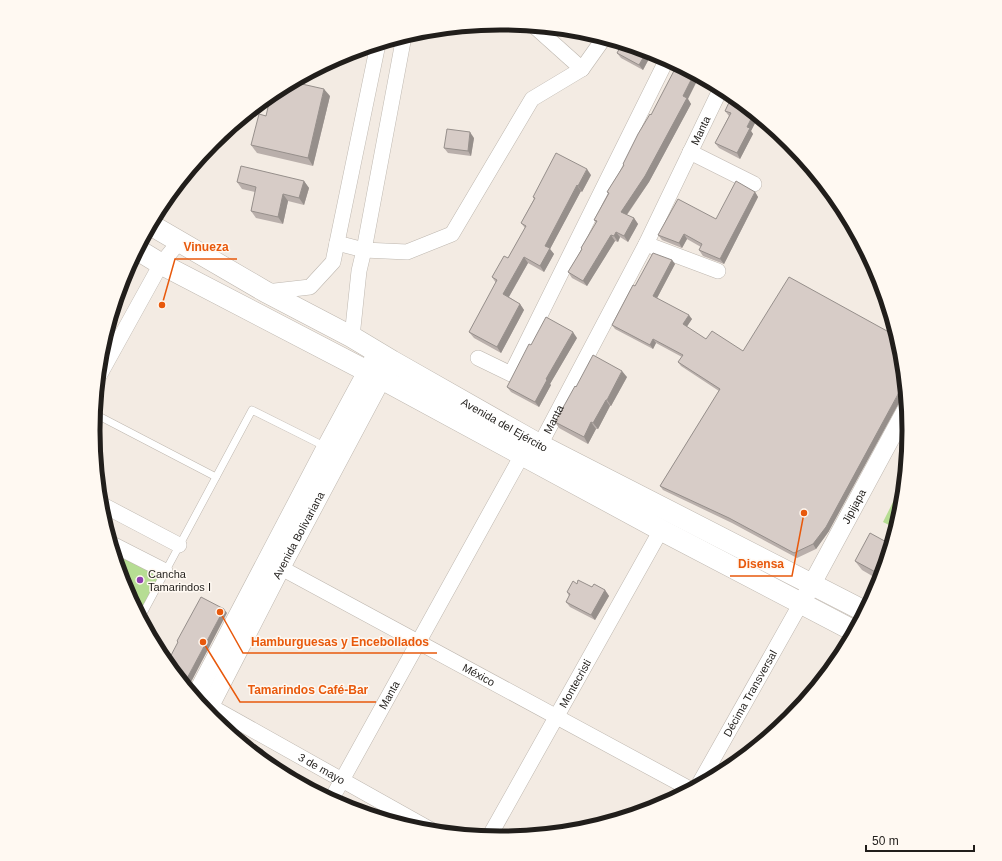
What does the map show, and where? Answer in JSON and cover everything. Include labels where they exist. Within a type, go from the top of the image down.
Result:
[{"type":"main road","name":"Avenida del Ejército","points":[[155,228],[266,292],[352,337],[661,530],[849,629]]},
{"type":"main road","name":"Avenida del Ejército","points":[[142,253],[161,264],[374,375],[812,584],[860,609]]},
{"type":"street","points":[[541,32],[582,69]]},
{"type":"street","points":[[352,337],[359,271],[403,43]]},
{"type":"street","points":[[337,244],[364,250],[407,252],[452,234],[532,99],[582,69],[600,43]]},
{"type":"street","points":[[266,292],[310,287],[333,262],[377,50]]},
{"type":"street","points":[[478,358],[510,374],[664,65]]},
{"type":"street","name":"Manta","points":[[334,795],[418,642],[531,450],[646,244],[718,94]]},
{"type":"street","points":[[690,152],[754,184]]},
{"type":"street","points":[[106,363],[161,264],[179,242]]},
{"type":"street","points":[[646,244],[718,271]]},
{"type":"street","name":"Avenida Bolivariana","points":[[274,564],[326,447],[385,357]]},
{"type":"street","name":"Avenida Bolivariana","points":[[206,701],[274,564],[374,375]]},
{"type":"street","name":"Jipijapa","points":[[801,603],[902,418]]},
{"type":"street","points":[[108,508],[179,545]]},
{"type":"street","name":"Montecristi","points":[[493,831],[661,530]]},
{"type":"street","points":[[118,547],[165,571]]},
{"type":"street","name":"México","points":[[274,564],[684,787]]},
{"type":"street","name":"Décima Transversal","points":[[704,775],[801,603]]},
{"type":"street","name":"3 de mayo","points":[[215,711],[342,780],[404,819]]},
{"type":"lane","points":[[144,612],[252,410],[326,447]]},
{"type":"lane","points":[[101,417],[216,477]]},
{"type":"green space","points":[[896,496],[890,526],[883,522]]},
{"type":"green space","name":"Cancha Tamarindos I","points":[[120,554],[160,574],[142,608],[131,584]]},
{"type":"building","points":[[620,48],[644,56],[639,65],[617,53]]},
{"type":"building","points":[[675,69],[692,79],[683,96],[687,98],[645,176],[621,212],[634,218],[624,236],[616,232],[614,236],[611,235],[583,281],[568,272],[597,221],[594,220],[609,193],[607,192],[624,165],[623,164],[638,134],[650,114],[651,115]]},
{"type":"building","points":[[301,84],[324,89],[308,158],[251,145],[259,114],[266,116],[269,104]]},
{"type":"building","points":[[730,101],[751,118],[747,127],[750,128],[737,153],[715,143],[731,113],[725,111]]},
{"type":"building","points":[[447,129],[470,132],[468,151],[444,148]]},
{"type":"building","points":[[556,153],[587,169],[545,246],[550,248],[540,266],[524,257],[503,294],[520,304],[497,347],[469,332],[497,280],[492,277],[504,256],[508,258],[526,226],[521,223],[535,198],[533,197]]},
{"type":"building","points":[[241,166],[304,181],[299,198],[283,194],[278,217],[251,211],[256,187],[237,182]]},
{"type":"building","points":[[736,181],[755,192],[720,259],[699,250],[702,244],[684,234],[679,243],[658,235],[678,199],[716,219]]},
{"type":"building","points":[[653,253],[672,260],[653,296],[689,315],[683,324],[706,339],[712,331],[743,351],[789,277],[889,332],[894,352],[900,391],[826,527],[813,544],[794,553],[729,518],[660,486],[720,389],[678,362],[683,355],[653,339],[650,345],[612,325],[633,285],[635,286]]},
{"type":"building","points":[[546,317],[573,332],[546,379],[547,380],[535,402],[507,387],[529,344],[531,345]]},
{"type":"building","points":[[593,355],[622,371],[607,400],[593,423],[591,422],[584,437],[555,422]]},
{"type":"building","points":[[870,533],[886,542],[875,572],[855,561]]},
{"type":"building","points":[[578,580],[592,587],[594,584],[605,590],[591,615],[566,602],[570,594],[567,592],[573,581],[577,584]]},
{"type":"building","points":[[201,597],[224,609],[187,679],[170,656],[178,642],[177,641]]},
{"type":"building","points":[[253,745],[263,750],[262,752]]},
{"type":"place","name":"Vinueza","points":[[162,305]]},
{"type":"place","name":"Disensa","points":[[804,513]]},
{"type":"place","name":"Cancha Tamarindos I","points":[[140,580]]},
{"type":"place","name":"Hamburguesas y Encebollados","points":[[220,612]]},
{"type":"place","name":"Tamarindos Café-Bar","points":[[203,642]]}]
